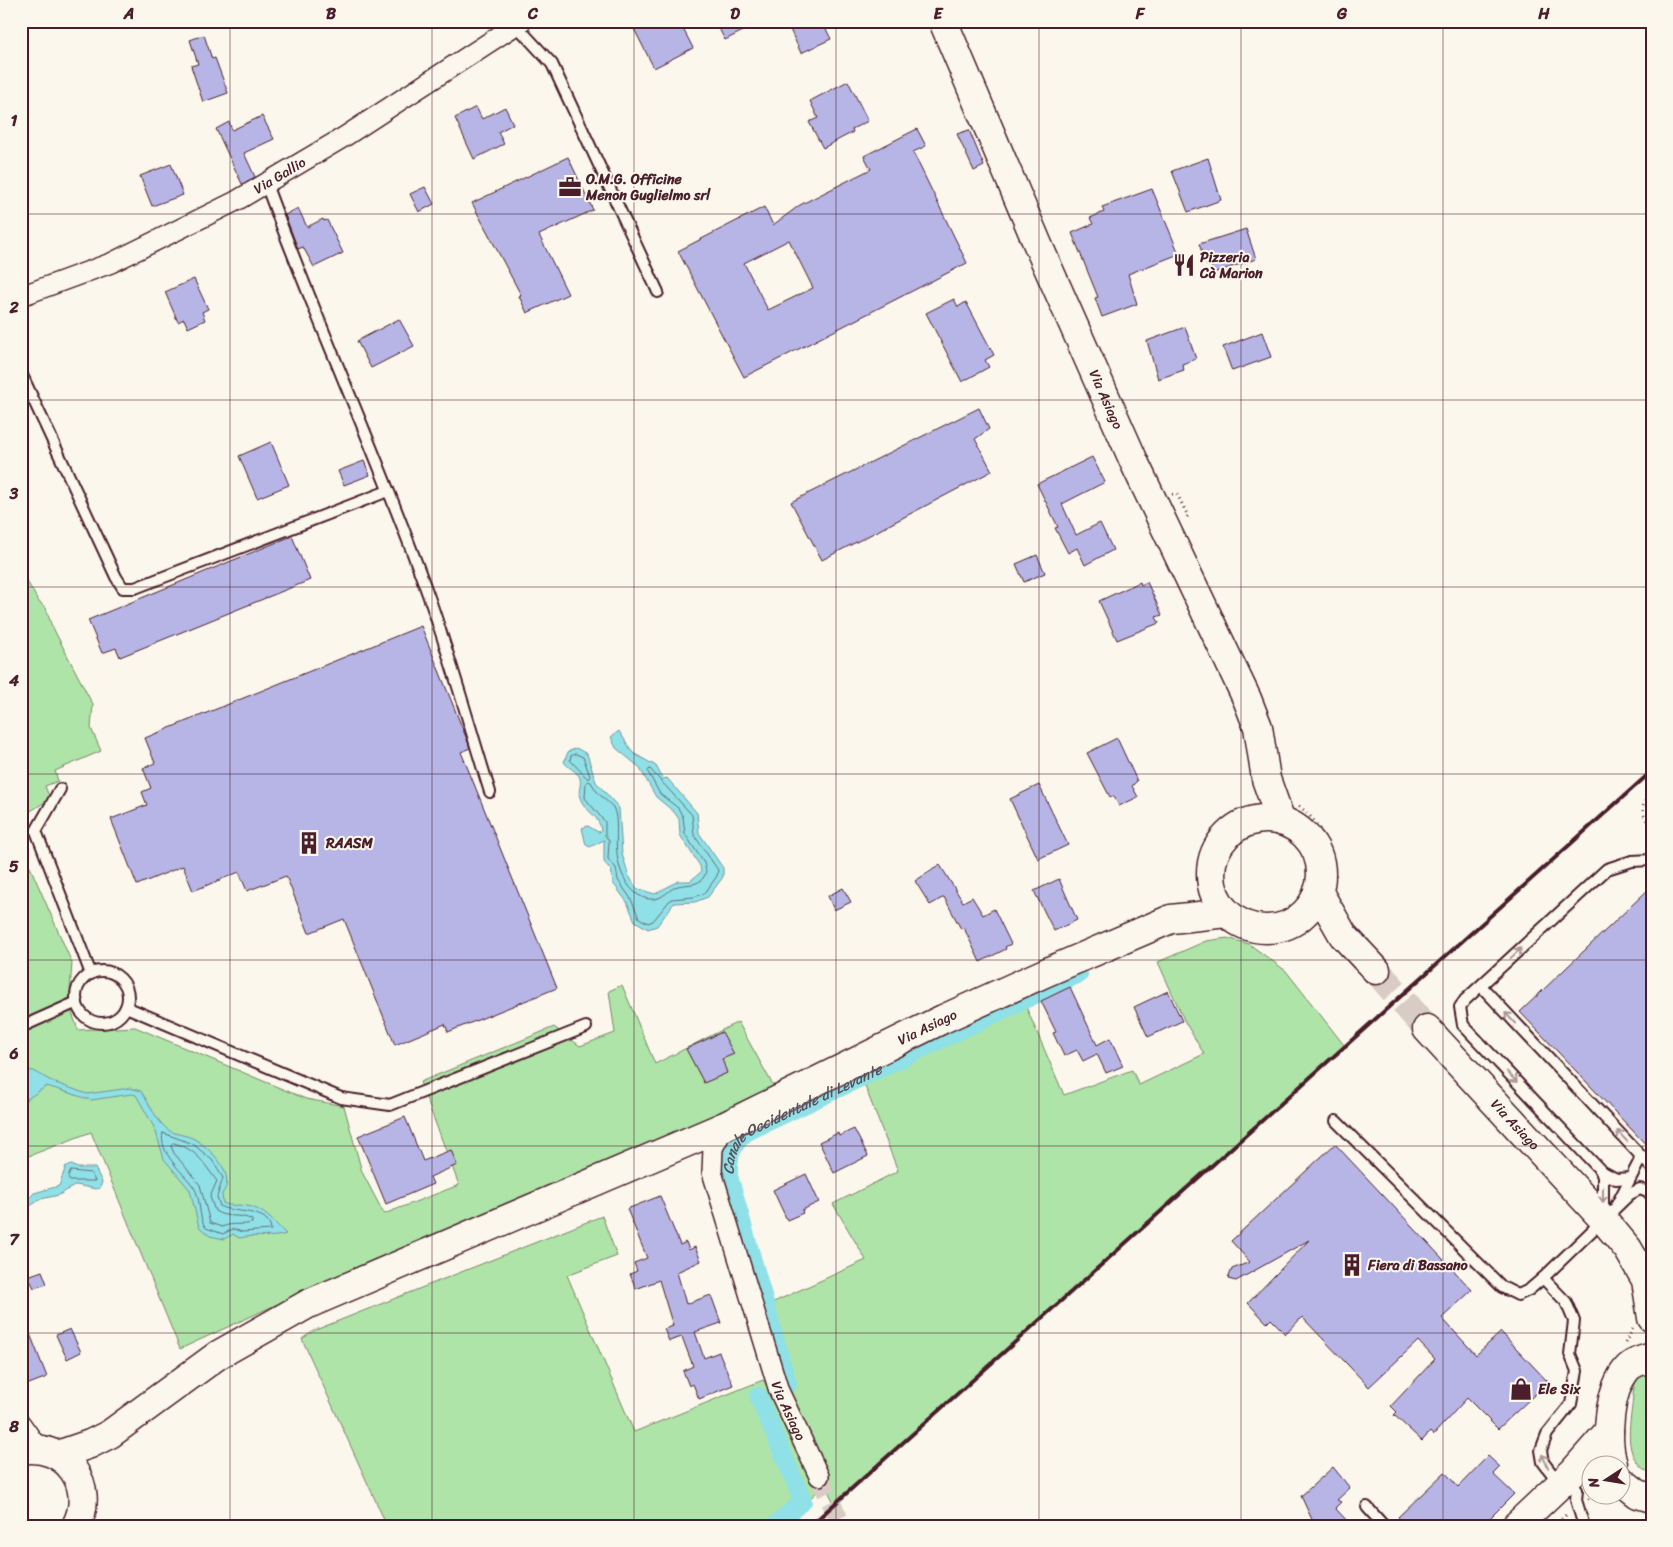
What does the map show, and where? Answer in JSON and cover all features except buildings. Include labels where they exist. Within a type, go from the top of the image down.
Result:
[{"type":"main road","name":"Via Asiago","points":[[943,21],[1038,245],[1136,466],[1247,699],[1258,727],[1266,779],[1297,828],[1314,848],[1318,856],[1320,874],[1328,888]]},
{"type":"main road","name":"Via Asiago","points":[[1253,820],[1266,779]]},
{"type":"main road","name":"Via Asiago","points":[[1288,811],[1266,819],[1253,820],[1236,827],[1223,839],[1214,855],[1211,873],[1212,888],[1218,902],[1227,913],[1243,924],[1260,929],[1279,927],[1296,920]]},
{"type":"main road","name":"Via Asiago","points":[[1171,919],[1211,873]]},
{"type":"main road","points":[[1296,920],[1328,888],[1344,935],[1376,970]]},
{"type":"main road","name":"Via Asiago","points":[[725,1126],[943,1020],[1047,972],[1171,919],[1227,913]]},
{"type":"main road","points":[[1296,920],[1344,935]]},
{"type":"main road","name":"Via Asiago","points":[[1428,1029],[1609,1213],[1649,1283]]},
{"type":"main road","points":[[82,1488],[88,1467],[110,1434],[218,1355],[308,1304],[725,1126]]},
{"type":"main road","points":[[1599,1454],[1609,1431],[1620,1380],[1641,1362],[1641,1346],[1652,1317],[1649,1283]]},
{"type":"main road","points":[[1609,1431],[1612,1454]]},
{"type":"main road","points":[[39,1451],[110,1434]]},
{"type":"main road","points":[[39,1451],[73,1469],[82,1488],[84,1502],[81,1516],[76,1526]]},
{"type":"main road","points":[[1630,1488],[1638,1494],[1652,1498]]},
{"type":"main road","points":[[1516,1526],[1580,1493]]},
{"type":"main road","points":[[1536,1526],[1580,1493]]},
{"type":"street","name":"Via Gallio","points":[[21,296],[111,263],[236,201],[344,137],[519,23]]},
{"type":"street","name":"Via Asiago","points":[[725,1126],[713,1148],[712,1172],[779,1390],[819,1476]]},
{"type":"street","points":[[680,1145],[701,1159],[712,1172]]},
{"type":"street","points":[[21,1424],[39,1451]]},
{"type":"lane","points":[[519,23],[552,64],[658,292]]},
{"type":"lane","points":[[266,184],[298,271],[388,491],[430,601],[490,792]]},
{"type":"lane","points":[[21,373],[116,577],[123,588],[135,588],[388,491]]},
{"type":"lane","points":[[60,789],[36,831],[91,974]]},
{"type":"lane","points":[[1609,1213],[1603,1177],[1600,1171],[1463,1026],[1460,1007],[1607,869],[1632,861],[1652,860]]},
{"type":"lane","points":[[108,972],[116,975],[127,989],[126,1007],[116,1019],[100,1023],[85,1016],[77,1002],[78,986],[91,974],[108,972]]},
{"type":"lane","points":[[1481,986],[1652,1168]]},
{"type":"lane","points":[[21,1027],[77,1002]]},
{"type":"lane","points":[[126,1007],[340,1098],[390,1104],[586,1027]]},
{"type":"lane","points":[[1336,1121],[1509,1293],[1518,1295],[1524,1293],[1543,1278],[1609,1213],[1640,1189],[1652,1194]]},
{"type":"lane","points":[[1609,1213],[1639,1162],[1640,1155]]},
{"type":"lane","points":[[1600,1171],[1616,1179],[1630,1178]]},
{"type":"lane","points":[[1543,1278],[1566,1302],[1571,1311],[1574,1321],[1570,1354],[1577,1371],[1571,1404],[1546,1434],[1541,1457],[1580,1489]]},
{"type":"lane","points":[[1580,1495],[1576,1500],[1584,1526]]},
{"type":"lane","points":[[1367,1507],[1384,1526]]},
{"type":"path","points":[[1652,793],[1646,798],[1642,806],[1642,814],[1652,827]]},
{"type":"path","points":[[1288,811],[1320,828],[1329,846],[1328,888]]},
{"type":"path","points":[[1554,1526],[1566,1515]]},
{"type":"green space","points":[[21,571],[39,602],[46,608],[51,624],[93,705],[91,728],[101,751],[55,771],[58,781],[45,786],[50,799],[21,817]]},
{"type":"green space","points":[[21,846],[72,963],[69,1004],[78,1030],[135,1027],[306,1099],[344,1106],[362,1172],[384,1214],[459,1185],[420,1082],[554,1027],[580,1046],[615,1033],[609,991],[622,985],[655,1064],[738,1022],[779,1096],[593,1175],[375,1259],[180,1349],[91,1132],[21,1159]]},
{"type":"green space","points":[[1227,938],[1249,944],[1286,971],[1344,1045],[834,1503],[804,1442],[756,1310],[866,1260],[833,1204],[898,1171],[859,1071],[1020,993],[1064,1095],[1132,1070],[1139,1085],[1204,1054],[1185,1022],[1158,962],[1206,941]]},
{"type":"green space","points":[[602,1216],[617,1256],[567,1275],[634,1432],[763,1380],[775,1396],[818,1491],[779,1526],[387,1526],[302,1339],[313,1331]]},
{"type":"green space","points":[[1652,1366],[1652,1474],[1636,1461],[1632,1453],[1629,1435],[1633,1392],[1637,1379]]},
{"type":"water","points":[[619,731],[633,753],[656,766],[663,779],[667,778],[697,813],[699,833],[723,868],[723,877],[708,897],[695,902],[674,903],[657,926],[648,929],[635,921],[627,902],[613,883],[611,870],[604,862],[604,840],[590,847],[586,845],[582,828],[588,826],[598,832],[601,831],[598,821],[585,807],[580,798],[579,776],[564,762],[568,752],[576,748],[587,754],[596,782],[619,808],[622,854],[629,876],[637,889],[655,894],[678,881],[690,881],[701,872],[700,866],[680,835],[679,819],[674,812],[656,797],[639,767],[616,748],[611,737]]},
{"type":"water","points":[[21,1070],[34,1071],[53,1082],[87,1094],[130,1088],[141,1091],[157,1118],[165,1127],[170,1131],[196,1140],[216,1157],[225,1171],[227,1179],[226,1187],[222,1194],[223,1203],[253,1207],[268,1217],[286,1234],[239,1238],[233,1234],[224,1239],[210,1236],[199,1227],[190,1190],[164,1159],[155,1129],[136,1095],[91,1100],[47,1086],[21,1103]]},
{"type":"water","points":[[72,1165],[77,1168],[95,1168],[102,1182],[100,1188],[76,1185],[59,1195],[41,1199],[21,1212],[21,1206],[34,1193],[59,1186],[66,1166]]},
{"type":"waterway","name":"Canale Occidentale di Levante","points":[[788,1384],[729,1176],[729,1163],[734,1146],[747,1132],[1079,974]]},
{"type":"waterway","name":"Canale Occidentale di Levante","points":[[758,1396],[803,1501],[774,1526]]},
{"type":"tunnel","points":[[1376,970],[1427,1029]]},
{"type":"tunnel","points":[[819,1476],[842,1526]]},
{"type":"railway","points":[[810,1526],[1652,771]]},
{"type":"place","name":"O.M.G. Officine Menon Guglielmo srl","points":[[570,187]]},
{"type":"place","name":"Pizzeria Cà Marion","points":[[1184,265]]},
{"type":"place","name":"RAASM","points":[[309,843]]},
{"type":"place","name":"Fiera di Bassano","points":[[1352,1265]]},
{"type":"place","name":"Ele Six","points":[[1521,1389]]}]
